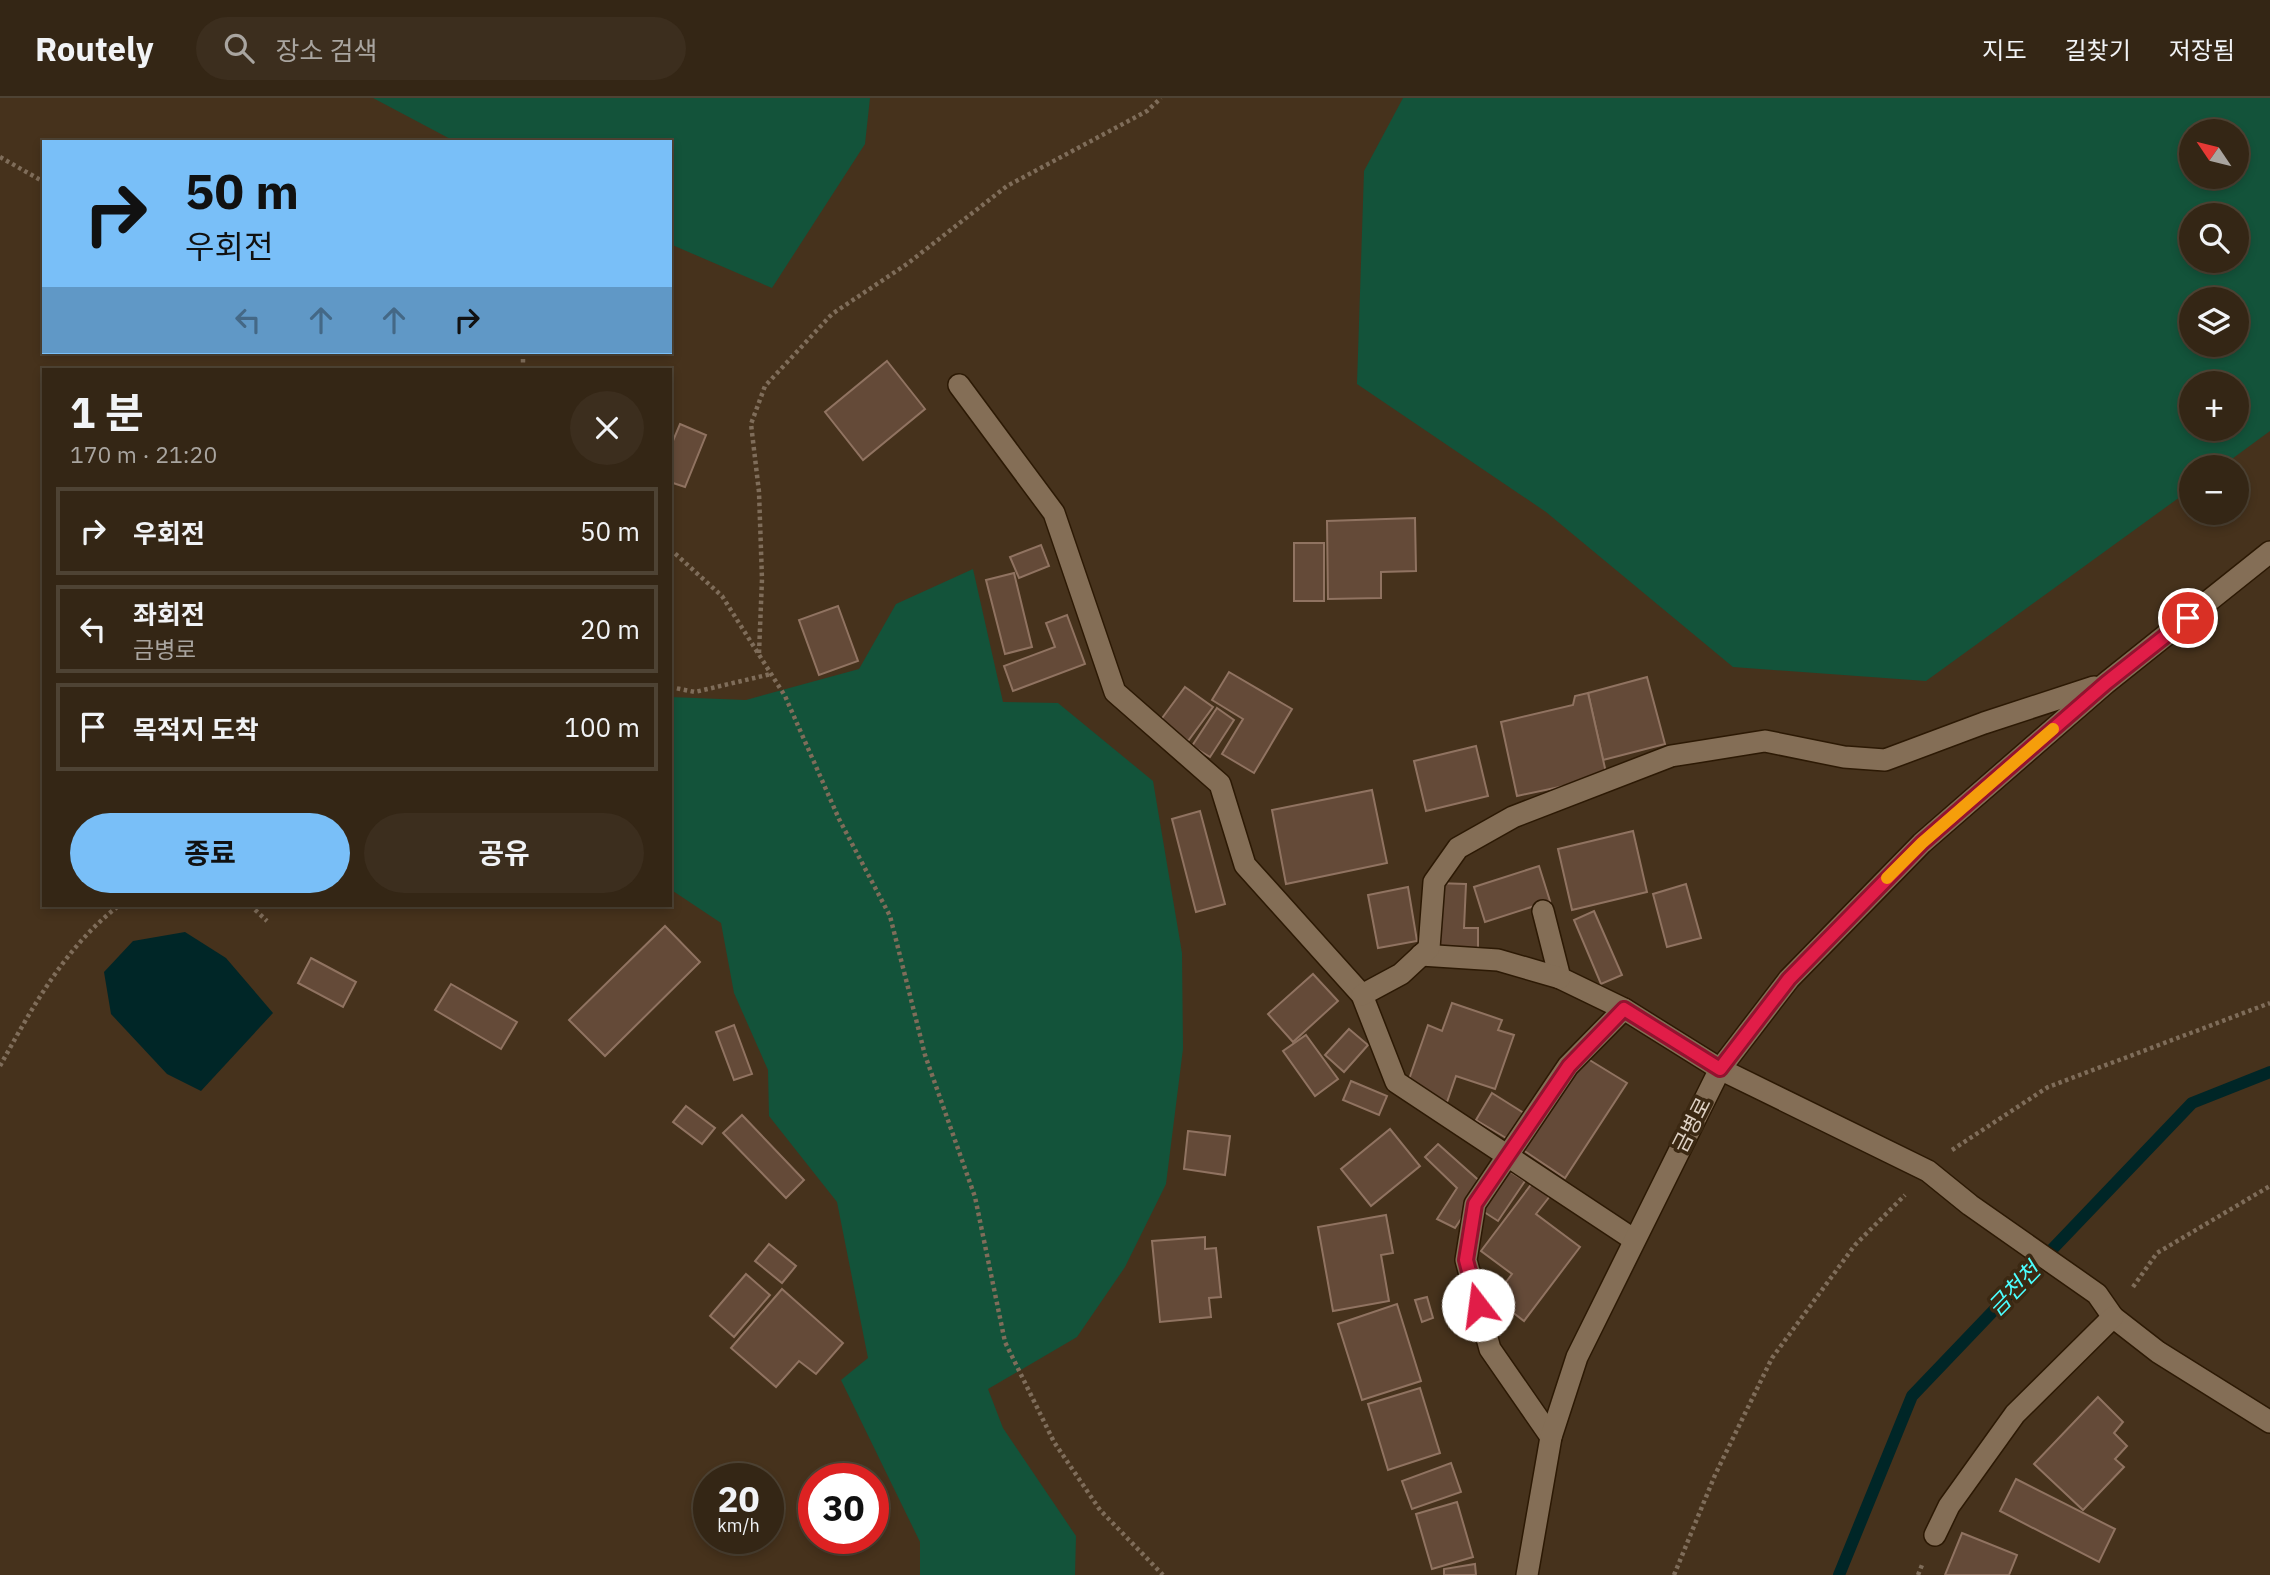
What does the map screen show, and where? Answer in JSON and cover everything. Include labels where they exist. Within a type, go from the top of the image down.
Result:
[{"type":"street","points":[[959,385],[1054,513],[1115,692],[1220,785],[1245,865],[1362,995],[1396,1082],[1633,1239]]},
{"type":"street","name":"금병로","points":[[1527,1575],[1550,1437],[1577,1357],[1633,1239],[1720,1069],[1789,979],[1922,843],[2106,683],[2270,552]]},
{"type":"street","points":[[1362,995],[1401,974],[1429,947],[1434,882],[1458,848],[1513,817],[1671,756],[1765,741],[1844,757],[1885,760],[1984,723],[2106,683]]},
{"type":"street","points":[[1543,911],[1560,978]]},
{"type":"street","points":[[1421,955],[1497,960],[1560,978],[1624,1009],[1720,1069],[1928,1171],[1970,1205],[2096,1294],[2113,1317],[2158,1352],[2270,1422]]},
{"type":"street","points":[[1550,1437],[1490,1349],[1466,1260],[1475,1204],[1569,1066],[1624,1009]]},
{"type":"street","points":[[1935,1535],[1949,1506],[2015,1414],[2113,1317]]},
{"type":"path","points":[[759,654],[762,579],[759,492],[751,424],[765,386],[832,314],[907,264],[1007,186],[1147,111],[1161,98]]},
{"type":"path","points":[[0,158],[42,181]]},
{"type":"path","points":[[672,551],[722,596],[785,696],[839,819],[890,916],[925,1055],[975,1196],[1005,1342],[1054,1441],[1100,1510],[1164,1575]]},
{"type":"path","points":[[672,688],[695,692],[771,674]]},
{"type":"path","points":[[0,1066],[40,995],[93,925],[117,907]]},
{"type":"path","points":[[252,907],[267,921]]},
{"type":"path","points":[[1674,1575],[1716,1475],[1772,1358],[1855,1245],[1928,1171],[1961,1142],[2048,1087],[2270,1003]]},
{"type":"path","points":[[2113,1317],[2157,1253],[2270,1186]]},
{"type":"green space","points":[[373,98],[870,98],[865,144],[772,288],[672,245],[672,140],[452,140]]},
{"type":"green space","points":[[1403,98],[2270,98],[2270,431],[2237,455],[2179,455],[2179,498],[1926,681],[1733,667],[1546,512],[1357,384],[1364,171]]},
{"type":"green space","points":[[973,569],[1003,702],[1058,703],[1153,781],[1182,953],[1183,1049],[1166,1184],[1125,1267],[1077,1337],[988,1389],[1003,1428],[1076,1536],[1075,1575],[920,1575],[920,1542],[889,1478],[889,1463],[881,1463],[841,1380],[868,1358],[837,1202],[769,1116],[768,1070],[734,993],[721,923],[672,890],[672,697],[746,700],[859,669],[896,604]]},
{"type":"water","points":[[185,932],[226,958],[273,1013],[201,1091],[167,1074],[111,1014],[104,972],[133,941]]},
{"type":"building","points":[[887,361],[925,409],[863,460],[825,412]]},
{"type":"building","points":[[680,424],[706,435],[685,487],[672,483],[672,443]]},
{"type":"building","points":[[1415,518],[1416,571],[1381,572],[1381,598],[1328,599],[1327,521]]},
{"type":"building","points":[[1294,543],[1324,543],[1324,601],[1294,601]]},
{"type":"building","points":[[1041,545],[1049,566],[1019,578],[1010,557]]},
{"type":"building","points":[[1014,573],[1032,647],[1005,654],[986,580]]},
{"type":"building","points":[[838,606],[858,661],[819,675],[799,620]]},
{"type":"building","points":[[1067,615],[1085,664],[1013,691],[1004,666],[1055,647],[1046,623]]},
{"type":"building","points":[[1229,672],[1292,709],[1254,773],[1222,754],[1243,719],[1212,700]]},
{"type":"building","points":[[1647,677],[1665,744],[1603,760],[1588,693]]},
{"type":"building","points":[[1185,687],[1213,707],[1188,741],[1160,721]]},
{"type":"building","points":[[1588,693],[1607,777],[1517,796],[1501,722],[1573,705],[1575,696]]},
{"type":"building","points":[[1217,708],[1234,720],[1210,757],[1192,746]]},
{"type":"building","points":[[1476,746],[1488,796],[1426,811],[1414,761]]},
{"type":"building","points":[[1372,790],[1387,863],[1286,884],[1272,810]]},
{"type":"building","points":[[1200,811],[1225,904],[1196,912],[1172,819]]},
{"type":"building","points":[[1633,831],[1647,892],[1572,910],[1558,849]]},
{"type":"building","points":[[1539,866],[1550,901],[1485,922],[1474,887]]},
{"type":"building","points":[[1436,883],[1466,884],[1464,928],[1478,928],[1478,953],[1434,952]]},
{"type":"building","points":[[1686,884],[1701,938],[1667,947],[1653,894]]},
{"type":"building","points":[[1408,887],[1417,941],[1378,948],[1368,895]]},
{"type":"building","points":[[1594,911],[1622,975],[1601,984],[1574,920]]},
{"type":"building","points":[[665,926],[700,962],[605,1056],[569,1020]]},
{"type":"building","points":[[311,958],[356,982],[343,1007],[298,983]]},
{"type":"building","points":[[1313,974],[1338,1001],[1293,1042],[1268,1014]]},
{"type":"building","points":[[451,984],[517,1022],[501,1049],[435,1010]]},
{"type":"building","points":[[1452,1003],[1502,1020],[1498,1030],[1514,1035],[1495,1089],[1456,1076],[1447,1102],[1406,1088],[1428,1025],[1442,1031]]},
{"type":"building","points":[[734,1025],[752,1074],[734,1080],[716,1032]]},
{"type":"building","points":[[1349,1029],[1368,1045],[1344,1072],[1325,1055]]},
{"type":"building","points":[[1306,1035],[1338,1079],[1315,1096],[1283,1051]]},
{"type":"building","points":[[1583,1056],[1627,1083],[1565,1178],[1523,1150]]},
{"type":"building","points":[[1351,1081],[1387,1096],[1379,1115],[1343,1100]]},
{"type":"building","points":[[1492,1093],[1527,1115],[1511,1141],[1476,1120]]},
{"type":"building","points":[[686,1106],[715,1128],[702,1144],[673,1122]]},
{"type":"building","points":[[742,1115],[804,1180],[786,1198],[723,1133]]},
{"type":"building","points":[[1390,1129],[1420,1166],[1371,1206],[1341,1169]]},
{"type":"building","points":[[1188,1131],[1230,1136],[1225,1175],[1184,1169]]},
{"type":"building","points":[[1438,1144],[1484,1185],[1455,1228],[1437,1219],[1457,1188],[1425,1157]]},
{"type":"building","points":[[1506,1169],[1525,1181],[1498,1221],[1481,1210]]},
{"type":"building","points":[[1533,1182],[1550,1196],[1536,1214],[1580,1247],[1524,1321],[1494,1298],[1512,1274],[1481,1251]]},
{"type":"building","points":[[1386,1215],[1393,1253],[1381,1255],[1389,1301],[1333,1311],[1318,1227]]},
{"type":"building","points":[[1205,1237],[1205,1249],[1216,1248],[1221,1297],[1209,1298],[1211,1317],[1160,1322],[1152,1241]]},
{"type":"building","points":[[769,1244],[796,1266],[782,1283],[755,1261]]},
{"type":"building","points":[[746,1274],[770,1295],[734,1337],[710,1316]]},
{"type":"building","points":[[782,1289],[843,1343],[816,1374],[799,1361],[776,1387],[731,1348]]},
{"type":"building","points":[[1427,1297],[1433,1318],[1422,1322],[1415,1300]]},
{"type":"building","points":[[1397,1304],[1421,1381],[1362,1400],[1338,1324]]},
{"type":"building","points":[[1420,1388],[1440,1453],[1388,1470],[1368,1404]]},
{"type":"building","points":[[2098,1397],[2123,1422],[2114,1433],[2127,1446],[2115,1459],[2124,1467],[2083,1510],[2034,1464]]},
{"type":"building","points":[[1451,1463],[1461,1492],[1412,1509],[1402,1481]]},
{"type":"building","points":[[2016,1479],[2115,1529],[2099,1562],[2000,1511]]},
{"type":"building","points":[[1457,1502],[1473,1557],[1432,1569],[1416,1514]]},
{"type":"building","points":[[1962,1533],[2017,1555],[2009,1575],[1945,1575]]},
{"type":"building","points":[[1475,1564],[1476,1575],[1444,1575],[1444,1569]]},
{"type":"waterway","name":"금천천","points":[[1839,1575],[1912,1396],[2192,1103],[2270,1072]]},
{"type":"slow traffic","points":[[1887,878],[1922,843],[2053,729]]},
{"type":"route","points":[[1478,1305],[1466,1260],[1475,1204],[1569,1066],[1624,1009],[1720,1069],[1789,979],[1922,843],[2106,683],[2188,618]]}]
